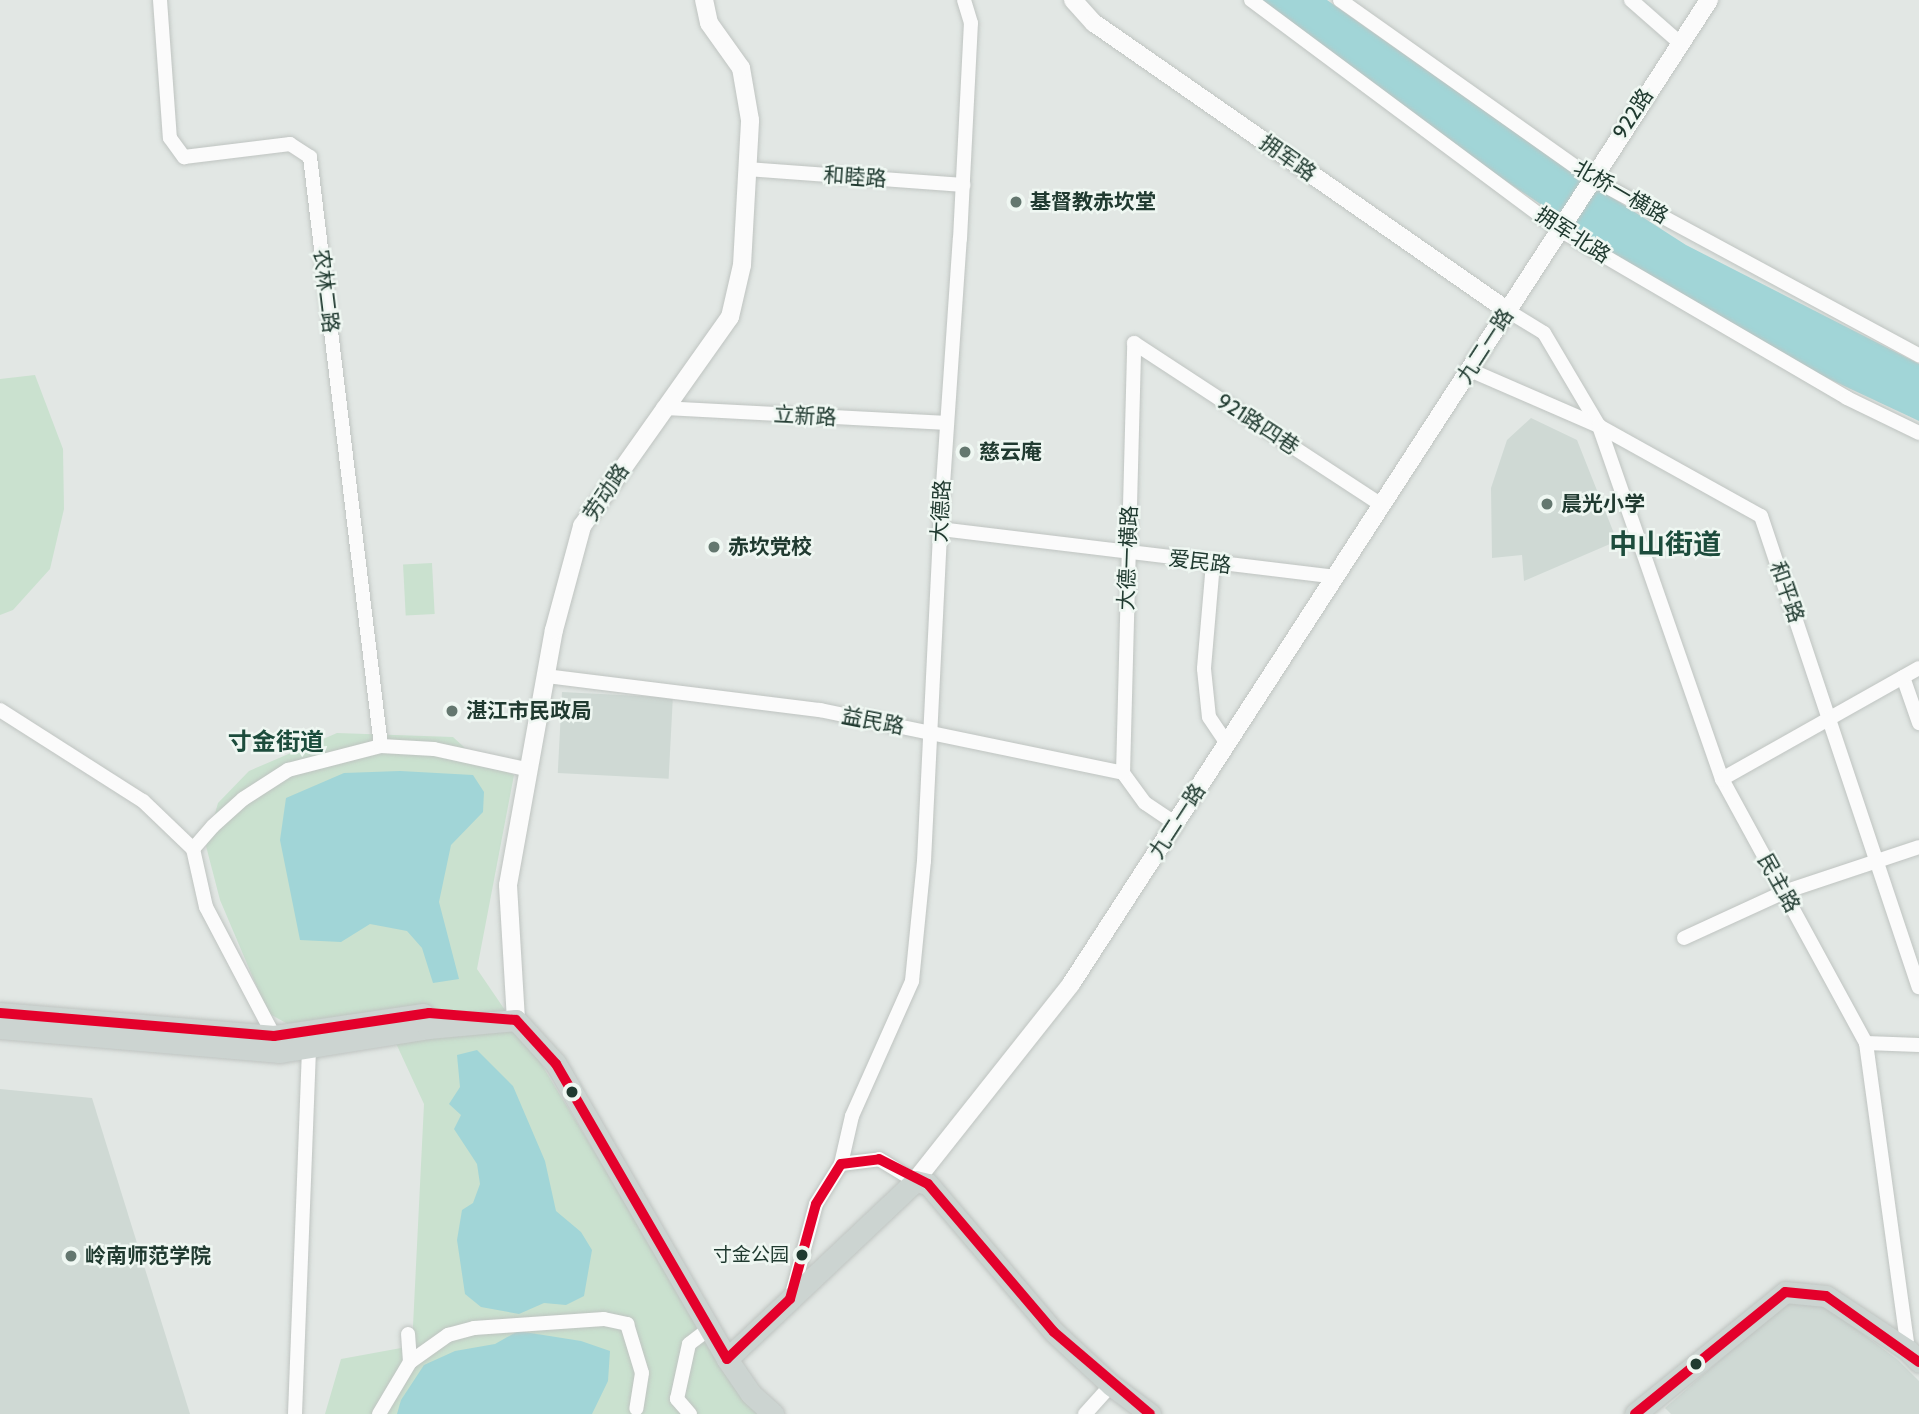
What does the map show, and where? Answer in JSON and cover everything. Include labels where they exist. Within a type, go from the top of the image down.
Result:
[{"type":"main road","points":[[0,1013],[274,1036],[429,1013],[516,1020],[556,1065],[727,1359],[764,1411]]},
{"type":"main road","points":[[0,1028],[280,1052],[428,1028],[516,1020]]},
{"type":"main road","points":[[915,1181],[928,1184],[1055,1332],[1111,1385],[1150,1414]]},
{"type":"main road","name":"九二一路","points":[[727,1359],[915,1181]]},
{"type":"main road","points":[[1635,1414],[1785,1292],[1826,1296],[1913,1356]]},
{"type":"street","name":"农林二路","points":[[160,0],[170,138],[184,157],[290,144],[310,157],[381,746]]},
{"type":"street","name":"劳动路","points":[[516,1020],[508,885],[546,676],[582,526],[730,317],[742,265],[750,120],[741,68],[709,23],[704,0]]},
{"type":"street","name":"大德路","points":[[790,1299],[816,1204],[841,1164],[852,1116],[912,981],[931,733],[946,423],[963,185],[971,23],[964,0]]},
{"type":"street","name":"拥军路","points":[[1073,0],[1094,23],[1508,311]]},
{"type":"street","name":"拥军北路","points":[[1251,0],[1558,229],[1847,398],[1919,433]]},
{"type":"street","name":"北桥一横路","points":[[1340,0],[1591,178],[1919,355]]},
{"type":"street","points":[[1631,0],[1680,43]]},
{"type":"street","name":"922路","points":[[1558,229],[1709,0]]},
{"type":"street","name":"和睦路","points":[[747,169],[963,185]]},
{"type":"street","name":"九二一路","points":[[915,1181],[1071,984],[1470,370],[1558,229]]},
{"type":"street","points":[[1508,311],[1544,333],[1598,426]]},
{"type":"street","name":"921路四巷","points":[[1134,343],[1382,505]]},
{"type":"street","name":"大德一横路","points":[[1123,773],[1134,343]]},
{"type":"street","name":"和平路","points":[[1470,370],[1598,426],[1761,516],[1878,858],[1919,987]]},
{"type":"street","name":"立新路","points":[[663,408],[946,423]]},
{"type":"street","name":"民主路","points":[[1598,426],[1722,779],[1866,1043],[1913,1356]]},
{"type":"street","name":"爱民路","points":[[940,529],[1335,577]]},
{"type":"street","points":[[1213,563],[1204,669],[1209,717],[1227,744]]},
{"type":"street","points":[[1722,779],[1831,721],[1919,668]]},
{"type":"street","name":"益民路","points":[[546,676],[820,710],[1123,773]]},
{"type":"street","points":[[1903,677],[1919,723]]},
{"type":"street","points":[[0,710],[143,800],[193,849],[206,907],[274,1036]]},
{"type":"street","points":[[193,849],[243,799],[289,770],[381,746],[434,749],[530,770]]},
{"type":"street","points":[[1123,773],[1145,803],[1175,823]]},
{"type":"street","points":[[1684,937],[1784,892],[1878,858],[1919,847]]},
{"type":"street","points":[[1866,1043],[1919,1045]]},
{"type":"street","points":[[295,1414],[309,1047]]},
{"type":"street","points":[[841,1164],[879,1159],[915,1181]]},
{"type":"street","points":[[379,1414],[410,1362],[448,1335],[474,1328],[604,1318],[626,1324],[642,1373],[637,1412]]},
{"type":"street","points":[[690,1414],[677,1399],[689,1344],[709,1329]]},
{"type":"street","points":[[408,1335],[410,1362]]},
{"type":"street","points":[[1085,1414],[1111,1385]]},
{"type":"shaded area","name":"晨光小学","points":[[1531,418],[1577,440],[1617,541],[1524,581],[1522,555],[1492,558],[1491,488],[1507,440]]},
{"type":"shaded area","points":[[562,692],[673,698],[669,779],[558,773]]},
{"type":"shaded area","name":"岭南师范学院","points":[[0,1089],[92,1098],[190,1414],[0,1414]]},
{"type":"shaded area","points":[[1785,1303],[1825,1306],[1898,1360],[1919,1381],[1919,1414],[1671,1414],[1665,1408]]},
{"type":"green space","points":[[35,375],[63,449],[64,509],[50,569],[13,610],[0,615],[0,379]]},
{"type":"green space","points":[[432,563],[435,614],[406,615],[403,565]]},
{"type":"green space","name":"寸金公园","points":[[337,733],[453,737],[477,759],[514,775],[477,969],[539,1060],[745,1401],[759,1414],[325,1414],[341,1359],[412,1346],[424,1104],[382,1013],[295,1028],[268,1013],[220,900],[206,846],[218,803],[249,771]]},
{"type":"water","points":[[1257,0],[1327,0],[1563,166],[1686,245],[1919,364],[1919,421],[1808,369],[1647,276],[1469,156]]},
{"type":"water","points":[[400,771],[473,775],[484,792],[483,812],[451,845],[439,902],[459,979],[433,983],[422,948],[407,931],[370,924],[341,942],[300,940],[280,840],[286,798],[344,773]]},
{"type":"water","points":[[477,1050],[513,1086],[545,1161],[556,1211],[581,1232],[592,1250],[584,1296],[566,1305],[544,1303],[519,1314],[481,1307],[465,1294],[457,1240],[462,1210],[473,1203],[480,1184],[477,1164],[454,1129],[461,1115],[449,1104],[460,1087],[457,1055]]},
{"type":"water","points":[[518,1331],[581,1341],[610,1351],[608,1381],[592,1414],[397,1414],[401,1400],[424,1365],[455,1351],[495,1344]]},
{"type":"transit line","points":[[0,1013],[274,1036],[429,1013],[516,1020],[556,1064],[727,1359],[790,1299],[816,1204],[841,1164],[879,1159],[928,1184],[1054,1332],[1150,1414]]},
{"type":"transit line","points":[[1635,1414],[1785,1292],[1826,1296],[1919,1362]]},
{"type":"place","name":"基督教赤坎堂","points":[[1016,202]]},
{"type":"place","name":"慈云庵","points":[[965,452]]},
{"type":"place","name":"晨光小学","points":[[1547,504]]},
{"type":"place","name":"赤坎党校","points":[[714,547]]},
{"type":"place","name":"湛江市民政局","points":[[452,711]]},
{"type":"place","name":"寸金公园","points":[[802,1255]]},
{"type":"place","name":"岭南师范学院","points":[[71,1256]]},
{"type":"district","name":"中山街道","points":[[1665,544]]},
{"type":"district","name":"寸金街道","points":[[276,742]]}]
